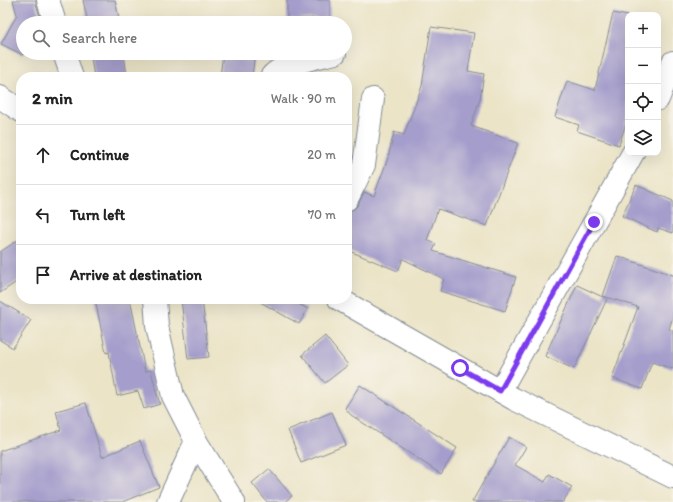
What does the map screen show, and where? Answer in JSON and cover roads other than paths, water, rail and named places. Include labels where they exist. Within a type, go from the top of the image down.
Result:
[{"type":"street","points":[[48,0],[53,16]]},
{"type":"street","points":[[66,60],[70,72]]},
{"type":"street","points":[[276,72],[286,66],[309,60]]},
{"type":"street","points":[[661,92],[673,62]]},
{"type":"street","points":[[0,97],[16,108]]},
{"type":"street","points":[[352,189],[364,165],[373,98]]},
{"type":"street","points":[[500,391],[631,156]]},
{"type":"street","points":[[155,304],[157,326],[173,396],[196,441],[234,502]]},
{"type":"street","points":[[348,304],[514,399],[673,477]]},
{"type":"street","points":[[168,502],[196,441]]}]
